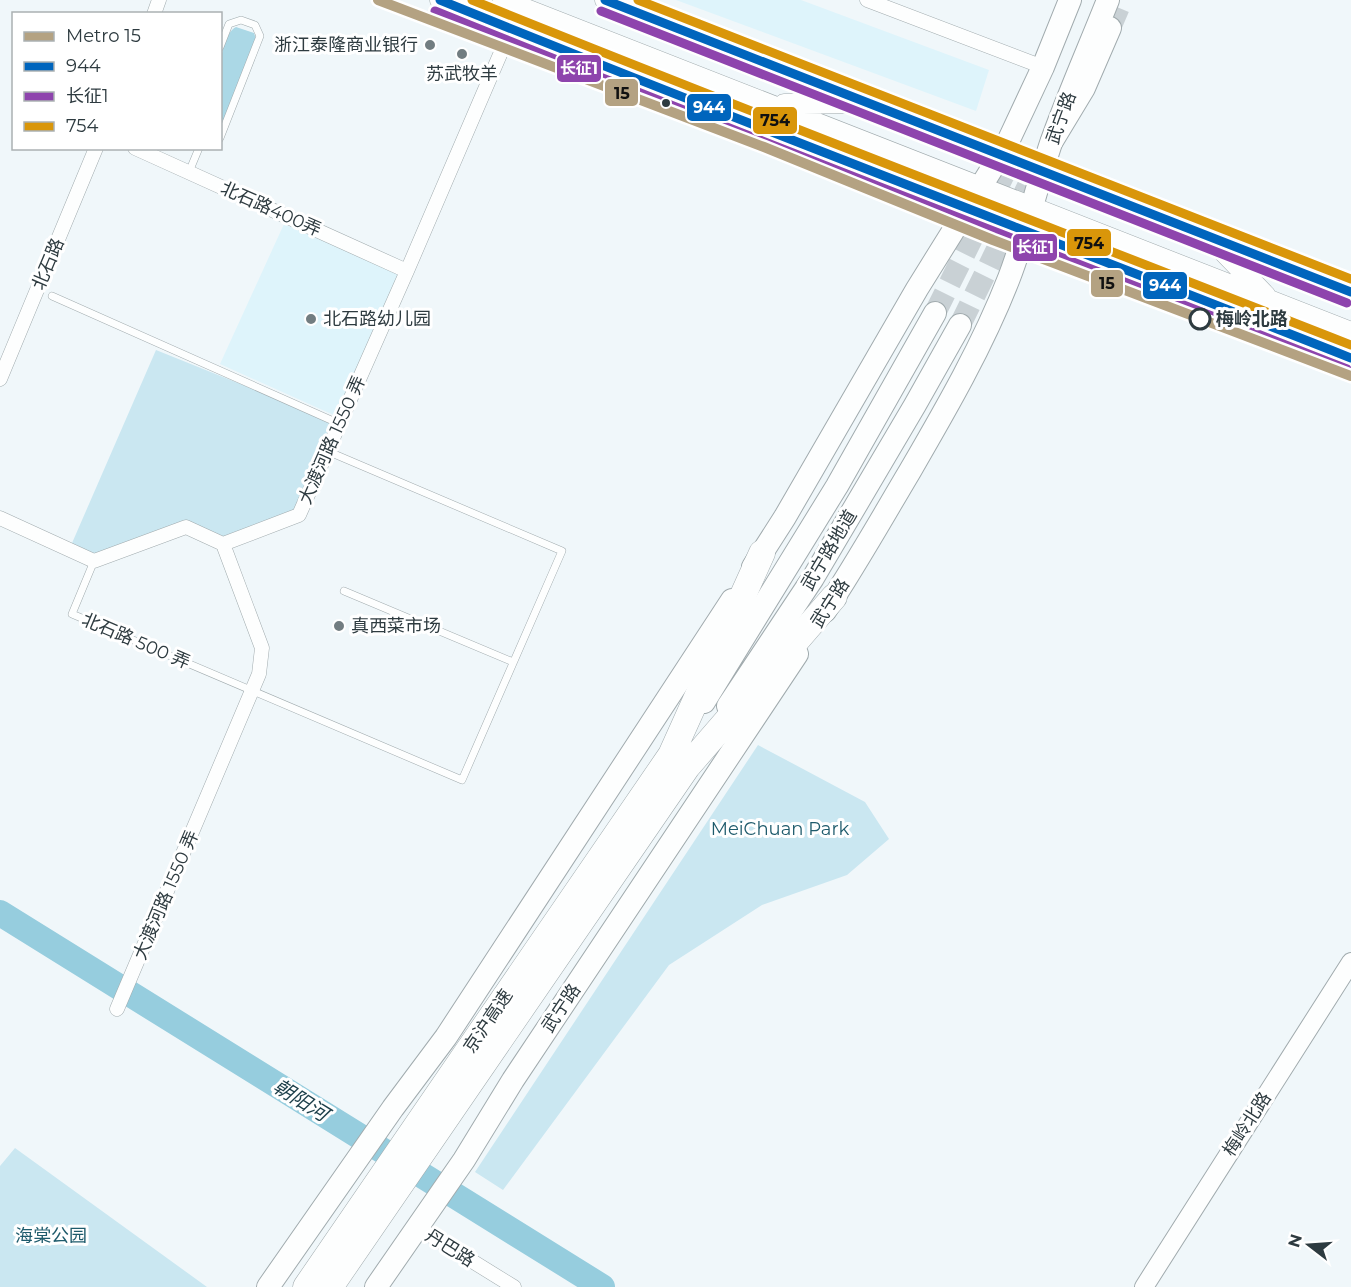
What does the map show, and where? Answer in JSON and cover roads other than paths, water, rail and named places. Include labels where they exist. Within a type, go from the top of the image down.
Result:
[{"type":"highway","points":[[679,761],[762,553]]},
{"type":"highway","points":[[679,761],[834,597]]},
{"type":"highway","name":"京沪高速","points":[[306,1287],[679,761]]},
{"type":"highway","name":"京沪高速","points":[[330,1287],[679,761]]},
{"type":"main road","points":[[440,0],[672,94],[968,207],[1351,358]]},
{"type":"main road","points":[[503,0],[519,4],[1351,332]]},
{"type":"main road","points":[[605,0],[630,5],[865,102],[1351,292]]},
{"type":"main road","name":"武宁路","points":[[398,1112],[762,553],[1017,125],[1070,0]]},
{"type":"main road","name":"武宁路","points":[[458,1156],[513,1080],[834,597],[922,450],[971,361],[1008,279],[1052,141],[1108,0]]},
{"type":"main road","points":[[1052,141],[1084,88],[1110,28]]},
{"type":"main road","points":[[772,104],[865,102]]},
{"type":"main road","points":[[1208,236],[1270,300]]},
{"type":"main road","name":"武宁路地道","points":[[679,761],[935,314]]},
{"type":"main road","name":"武宁路地道","points":[[679,761],[813,578],[960,325]]},
{"type":"main road","points":[[268,1287],[355,1162],[398,1112]]},
{"type":"main road","points":[[283,1287],[398,1112]]},
{"type":"main road","points":[[376,1287],[423,1221],[458,1156]]},
{"type":"main road","points":[[360,1287],[458,1156]]},
{"type":"street","points":[[867,0],[1043,67]]},
{"type":"street","name":"大渡河路 1550 弄","points":[[117,1009],[259,674],[262,648],[223,544],[299,514],[511,29]]},
{"type":"street","name":"北石路","points":[[0,379],[95,150]]},
{"type":"street","name":"北石路400弄","points":[[140,150],[407,271]]},
{"type":"street","points":[[0,518],[94,561],[186,527],[223,544]]},
{"type":"street","name":"梅岭北路","points":[[1144,1287],[1351,962]]},
{"type":"street","name":"丹巴路","points":[[423,1221],[514,1287]]},
{"type":"lane","points":[[222,42],[230,24],[242,20],[255,25],[261,36],[222,133]]},
{"type":"lane","points":[[189,172],[198,150]]},
{"type":"lane","points":[[52,296],[340,423]]},
{"type":"lane","points":[[252,690],[462,780],[562,551],[327,451]]},
{"type":"lane","name":"北石路 500 弄","points":[[94,561],[72,614],[252,690]]},
{"type":"lane","points":[[344,591],[513,662]]},
{"type":"waterway","name":"朝阳河","points":[[0,913],[602,1287]]},
{"type":"tunnel","points":[[1110,28],[1122,0]]},
{"type":"tunnel","points":[[935,313],[1020,142]]},
{"type":"tunnel","points":[[960,325],[1029,184]]},
{"type":"metro line","name":"15","points":[[378,0],[764,147],[993,240],[1351,376]]},
{"type":"place","name":"浙江泰隆商业银行","points":[[430,45]]},
{"type":"place","name":"苏武牧羊","points":[[462,54]]},
{"type":"place","name":"北石路幼儿园","points":[[311,319]]},
{"type":"place","name":"梅岭北路","points":[[1200,319]]},
{"type":"place","name":"真西菜市场","points":[[339,626]]},
{"type":"park label","name":"MeiChuan Park","points":[[780,829]]},
{"type":"park label","name":"海棠公园","points":[[51,1236]]}]
